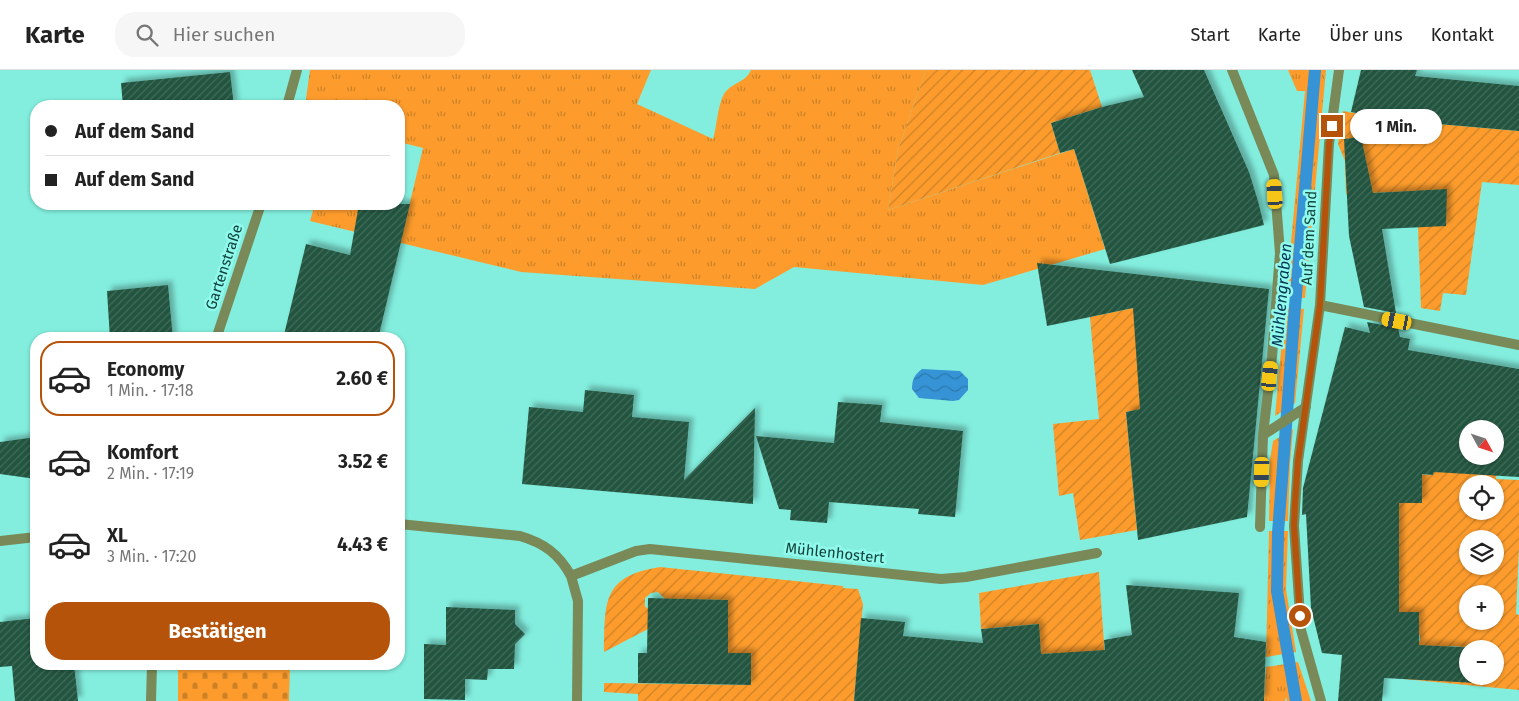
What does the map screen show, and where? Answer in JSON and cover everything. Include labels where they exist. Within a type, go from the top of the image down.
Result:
[{"type":"street","points":[[289,100],[297,70]]},
{"type":"street","name":"Auf dem Sand","points":[[1232,70],[1274,175],[1280,253],[1272,357],[1263,435],[1260,527]]},
{"type":"street","name":"Auf dem Sand","points":[[1321,701],[1301,630],[1294,526],[1298,461],[1320,305],[1329,144],[1339,70]]},
{"type":"street","name":"Gartenstraße","points":[[218,332],[259,210]]},
{"type":"street","points":[[1320,305],[1519,345]]},
{"type":"street","points":[[1263,435],[1306,407]]},
{"type":"street","points":[[405,525],[520,536],[534,540],[555,554],[564,563],[571,576],[578,600],[577,701]]},
{"type":"street","points":[[0,541],[30,538]]},
{"type":"street","name":"Mühlenhostert","points":[[571,576],[636,551],[650,549],[941,579],[966,577],[1097,553]]},
{"type":"street","points":[[151,701],[152,670]]},
{"type":"green space","points":[[310,70],[651,70],[637,104],[713,139],[719,106],[723,96],[729,88],[745,78],[751,70],[926,70],[898,150],[888,210],[1074,149],[1105,249],[983,285],[794,267],[755,289],[521,272],[310,221],[313,210],[358,210],[358,212],[405,223],[423,148],[405,144],[405,100],[306,100]]},
{"type":"green space","points":[[926,70],[1090,70],[1102,107],[1051,123],[1060,153],[888,210],[898,150]]},
{"type":"green space","points":[[1288,70],[1326,70],[1305,298],[1286,297],[1305,91],[1297,91]]},
{"type":"green space","points":[[1343,111],[1392,120],[1519,131],[1519,185],[1482,182],[1466,295],[1443,293],[1440,311],[1421,308],[1418,227],[1447,190],[1346,194],[1345,161],[1338,144]]},
{"type":"green space","points":[[1153,304],[1159,406],[1126,412],[1137,530],[1080,540],[1073,493],[1059,496],[1053,424],[1099,419],[1090,317]]},
{"type":"green space","points":[[1285,307],[1304,309],[1295,403],[1275,416]]},
{"type":"green space","points":[[1293,429],[1288,521],[1269,521],[1270,460],[1273,441]]},
{"type":"green space","points":[[1442,430],[1459,447],[1459,465],[1498,465],[1496,475],[1459,475],[1459,520],[1504,520],[1504,479],[1519,480],[1516,614],[1519,615],[1519,690],[1467,685],[1504,685],[1504,640],[1459,640],[1459,647],[1449,646],[1448,669],[1459,673],[1459,684],[1404,679],[1405,657],[1414,642],[1420,641],[1420,636],[1399,612],[1397,473],[1433,475]]},
{"type":"green space","points":[[1269,531],[1288,531],[1286,589],[1296,652],[1266,657]]},
{"type":"green space","points":[[660,567],[858,589],[863,604],[854,701],[638,701],[638,694],[604,692],[604,683],[750,685],[728,653],[728,600],[665,599],[658,592],[651,593],[645,598],[645,606],[648,609],[648,629],[604,652],[605,619],[611,594],[617,585],[627,577],[641,571]]},
{"type":"green space","points":[[1099,572],[1108,701],[1061,653],[1041,654],[1038,624],[981,629],[979,593]]},
{"type":"green space","points":[[1298,662],[1311,701],[1287,701],[1286,697],[1285,701],[1264,701],[1266,667]]},
{"type":"green space","points":[[178,670],[290,670],[289,701],[178,701]]},
{"type":"water","points":[[922,369],[960,371],[968,379],[968,390],[959,400],[953,401],[919,398],[912,389],[912,386],[915,376]]},
{"type":"building","points":[[1132,70],[1204,70],[1249,172],[1264,225],[1110,264],[1074,149],[1060,153],[1051,123],[1102,107],[1144,97]]},
{"type":"building","points":[[1361,70],[1417,70],[1415,76],[1519,86],[1519,131],[1392,120],[1351,112]]},
{"type":"building","points":[[230,72],[233,100],[122,100],[121,83]]},
{"type":"building","points":[[1361,137],[1373,193],[1447,189],[1446,226],[1382,229],[1396,313],[1364,307],[1349,236],[1344,139]]},
{"type":"building","points":[[405,204],[410,204],[380,332],[285,332],[306,244],[350,255],[358,210],[405,210]]},
{"type":"building","points":[[1037,263],[1269,289],[1247,517],[1138,540],[1126,412],[1140,409],[1133,308],[1047,326]]},
{"type":"building","points":[[168,285],[172,332],[110,332],[107,291]]},
{"type":"building","points":[[1367,322],[1398,328],[1400,337],[1410,339],[1408,350],[1519,369],[1519,477],[1434,472],[1433,475],[1422,474],[1422,503],[1399,503],[1399,612],[1419,612],[1419,645],[1459,647],[1459,682],[1384,678],[1382,701],[1338,701],[1342,655],[1322,653],[1311,608],[1306,514],[1302,515],[1303,488],[1345,327],[1370,333]]},
{"type":"building","points":[[585,390],[634,395],[632,417],[689,422],[684,480],[755,408],[753,504],[522,484],[529,407],[583,412]]},
{"type":"building","points":[[838,402],[882,405],[880,422],[963,431],[955,517],[918,514],[919,509],[829,502],[827,523],[790,520],[791,510],[779,509],[756,436],[834,443]]},
{"type":"building","points":[[30,438],[30,478],[0,474],[0,442]]},
{"type":"building","points":[[1126,585],[1239,593],[1234,637],[1266,642],[1264,701],[854,701],[861,618],[905,622],[903,636],[983,643],[981,629],[1039,624],[1041,654],[1105,650],[1104,640],[1132,635]]},
{"type":"building","points":[[648,598],[728,600],[728,653],[751,653],[751,685],[638,683],[638,653],[647,653]]},
{"type":"building","points":[[446,607],[515,610],[515,624],[525,634],[515,644],[514,669],[488,669],[487,680],[465,679],[465,700],[424,699],[424,644],[446,645]]},
{"type":"building","points":[[30,619],[30,670],[75,670],[78,701],[15,701],[12,666],[0,667],[0,622]]},
{"type":"waterway","name":"Mühlengraben","points":[[1296,701],[1277,591],[1278,533],[1315,70]]},
{"type":"route","points":[[1300,616],[1294,526],[1295,503],[1298,461],[1320,305],[1329,144],[1332,126]]}]
